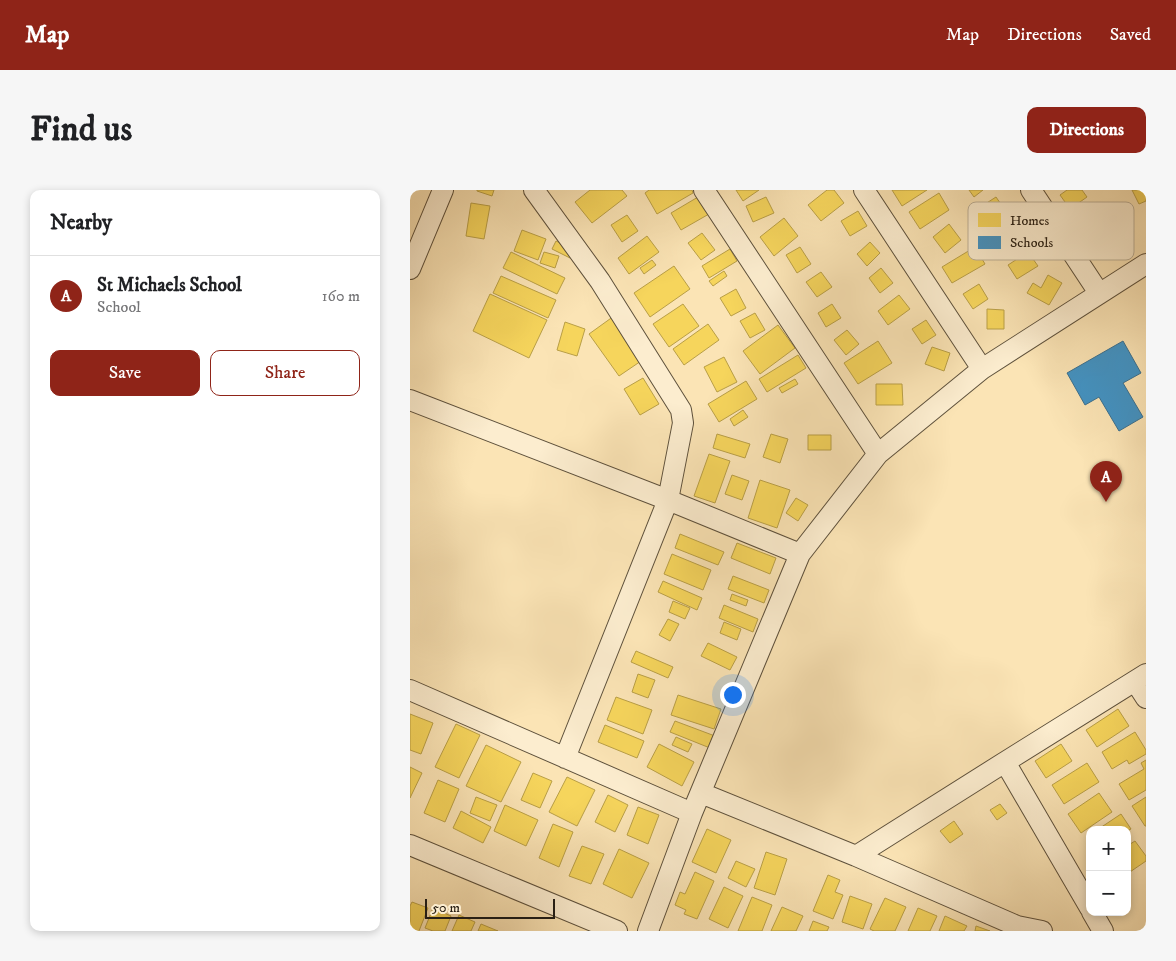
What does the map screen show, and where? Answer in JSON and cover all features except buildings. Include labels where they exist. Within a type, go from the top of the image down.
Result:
[{"type":"street","points":[[412,258],[443,190]]},
{"type":"street","points":[[534,190],[600,281],[680,410],[683,423],[668,500],[565,758]]},
{"type":"street","points":[[704,190],[878,454]]},
{"type":"street","points":[[864,190],[982,370]]},
{"type":"street","points":[[1032,190],[1040,202]]},
{"type":"street","points":[[1078,260],[1099,293]]},
{"type":"street","points":[[648,931],[692,813],[800,554],[878,454],[982,370],[1146,264]]},
{"type":"street","points":[[410,400],[668,500],[800,554]]},
{"type":"street","points":[[856,856],[1141,677],[1146,698]]},
{"type":"street","points":[[410,690],[692,813]]},
{"type":"street","points":[[1005,762],[1086,901]]},
{"type":"street","points":[[701,793],[856,856],[1016,928],[1042,931]]},
{"type":"street","points":[[410,845],[617,931]]},
{"type":"street","points":[[1094,916],[1103,931]]},
{"type":"place","name":"St Michaels School","points":[[1106,502]]}]
